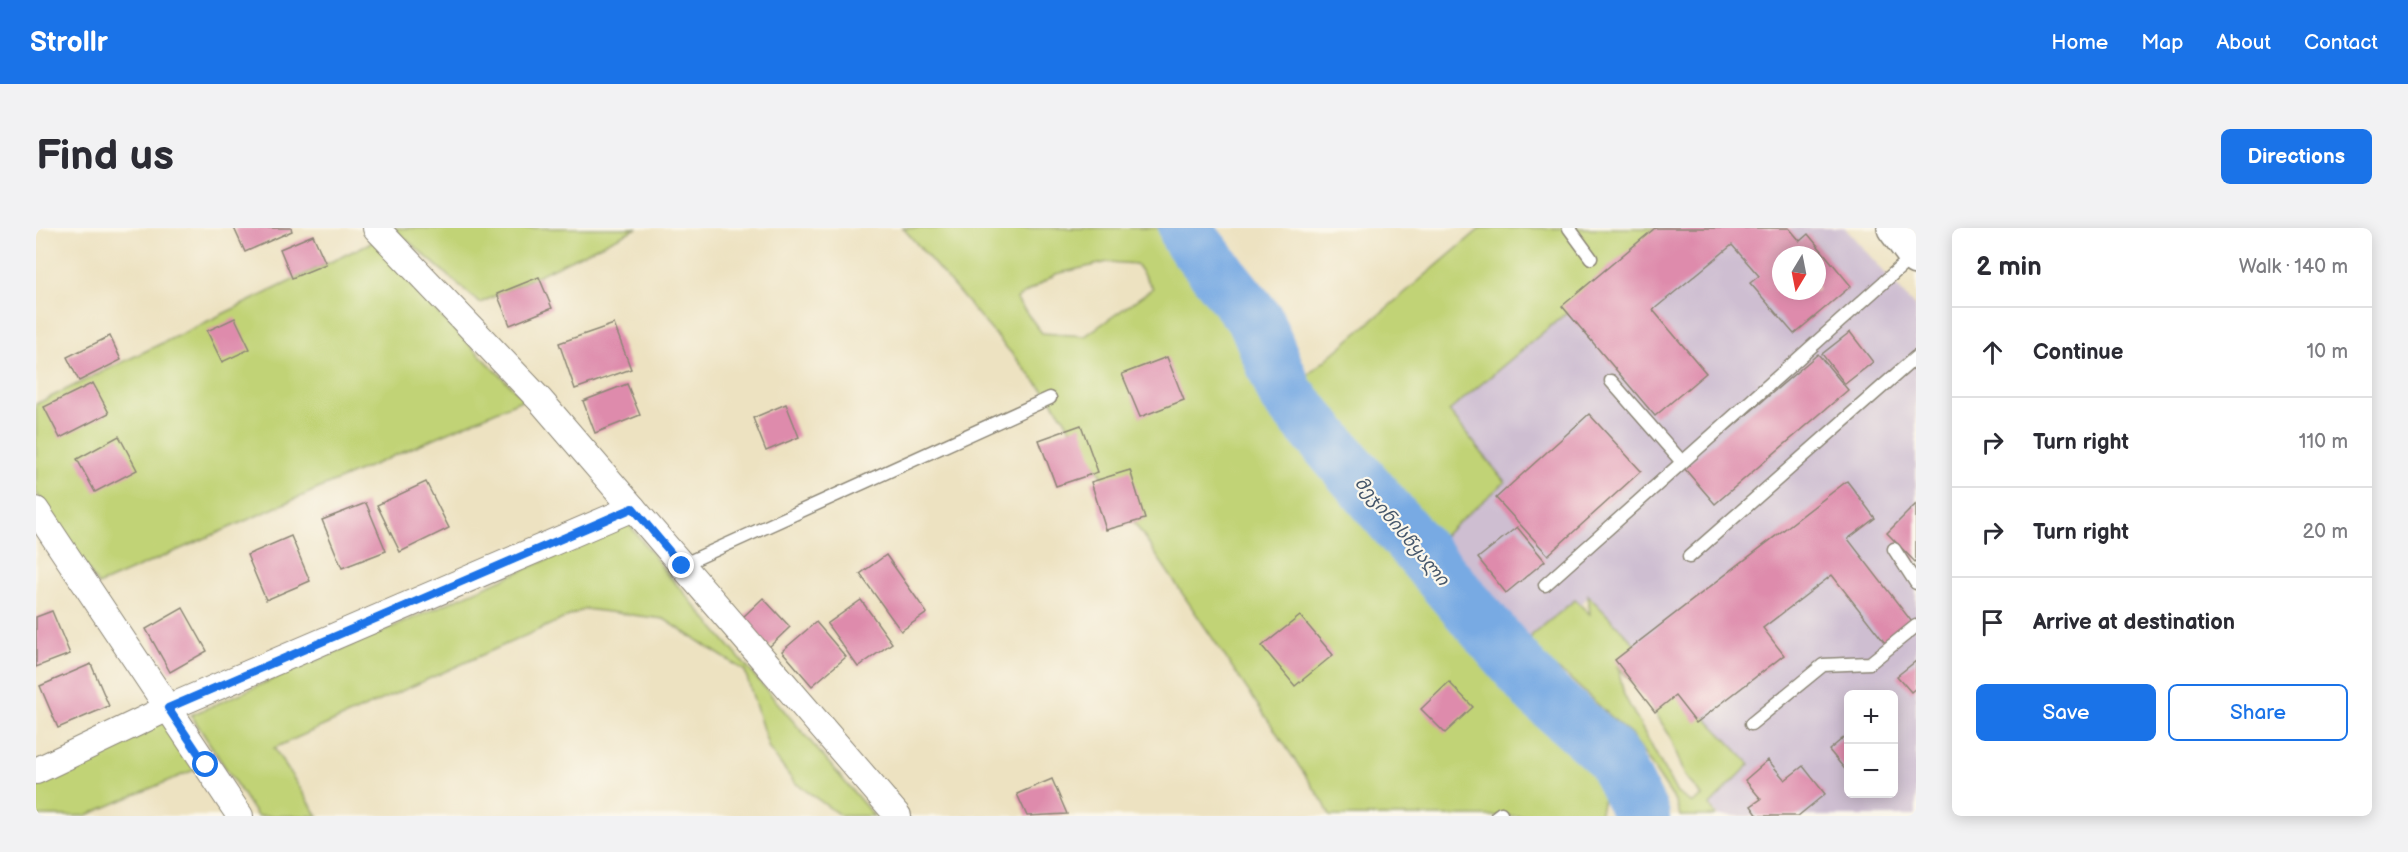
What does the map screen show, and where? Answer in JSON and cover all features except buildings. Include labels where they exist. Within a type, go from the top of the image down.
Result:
[{"type":"highway","points":[[1894,228],[1915,256]]},
{"type":"street","points":[[375,228],[540,400],[898,816]]},
{"type":"street","points":[[36,771],[168,708],[633,508]]},
{"type":"street","points":[[36,510],[240,816]]},
{"type":"lane","points":[[1569,228],[1591,258]]},
{"type":"lane","points":[[1545,585],[1915,256]]},
{"type":"lane","points":[[1689,557],[1916,357]]},
{"type":"lane","points":[[1611,381],[1682,462]]},
{"type":"lane","points":[[682,566],[1050,398]]},
{"type":"lane","points":[[1894,549],[1916,583]]},
{"type":"lane","points":[[1751,724],[1823,666],[1870,663],[1916,626]]},
{"type":"shaded area","points":[[1668,228],[1845,228],[1916,308],[1916,816],[1718,816],[1710,804],[1749,764],[1589,596],[1530,650],[1434,544],[1505,482],[1448,411]]},
{"type":"green space","points":[[393,228],[637,228],[480,303]]},
{"type":"green space","points":[[903,228],[1166,228],[1172,249],[1216,300],[1249,368],[1507,675],[1609,773],[1599,816],[1330,816],[1324,803],[1050,398]],"holes":[[[1108,262],[1136,264],[1153,288],[1085,336],[1042,333],[1016,299],[1056,274]]]},
{"type":"green space","points":[[1481,228],[1668,228],[1449,411],[1505,482],[1434,544],[1379,495],[1297,384]]},
{"type":"green space","points":[[374,241],[421,296],[524,399],[98,585],[36,492],[36,404]]},
{"type":"green space","points":[[629,524],[666,572],[874,816],[841,816],[794,782],[769,749],[745,671],[664,619],[585,609],[274,748],[318,816],[257,816],[191,715]]},
{"type":"green space","points":[[1588,595],[1750,764],[1710,805],[1716,816],[1680,816],[1676,802],[1632,736],[1529,643],[1532,635],[1575,600],[1590,614]],"holes":[[[1618,667],[1644,695],[1670,736],[1685,776],[1702,796],[1692,803],[1677,793],[1624,695]]]},
{"type":"green space","points":[[168,708],[206,765],[85,816],[36,816],[36,771]]},
{"type":"waterway","name":"მეჯინისწყალი","points":[[1186,228],[1189,237],[1256,321],[1286,394],[1540,692],[1612,756],[1642,816]]},
{"type":"route","points":[[206,765],[168,708],[633,508],[682,566]]}]
